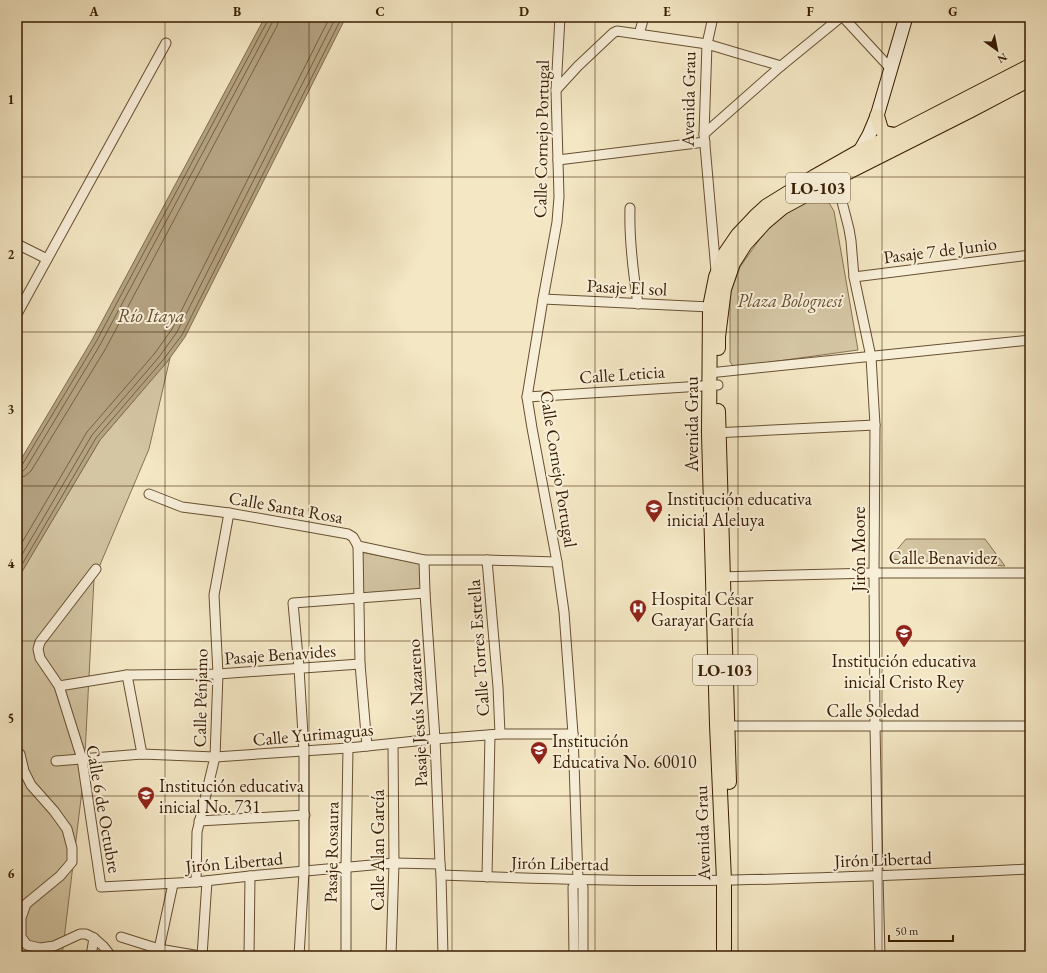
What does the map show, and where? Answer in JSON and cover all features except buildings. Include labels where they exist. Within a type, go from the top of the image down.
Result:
[{"type":"main road","points":[[860,151],[869,135],[876,116],[906,17]]},
{"type":"main road","name":"LO-103","points":[[860,151],[896,135],[1030,66]]},
{"type":"main road","name":"LO-103","points":[[713,379],[724,289],[732,263],[745,244],[764,223],[783,207],[846,173],[1030,79]]},
{"type":"main road","points":[[876,116],[881,130],[884,133],[896,135]]},
{"type":"main road","name":"Avenida Grau","points":[[733,956],[728,880],[722,725],[710,307],[716,277],[725,254],[738,235],[756,216],[767,206],[860,151]]},
{"type":"main road","name":"Avenida Grau","points":[[724,956],[728,880]]},
{"type":"street","name":"Calle Cornejo Portugal","points":[[560,17],[556,90],[559,197],[557,222],[527,397],[557,562],[564,612],[573,734],[578,880]]},
{"type":"street","points":[[639,34],[644,17]]},
{"type":"street","name":"Avenida Grau","points":[[713,17],[707,44],[704,138],[716,277]]},
{"type":"street","points":[[558,160],[704,138],[781,66],[842,17],[891,69]]},
{"type":"street","points":[[556,90],[578,66],[617,31],[707,44],[781,66]]},
{"type":"street","points":[[17,314],[166,44]]},
{"type":"street","name":"Jirón Moore","points":[[860,151],[846,173],[841,184],[840,194],[851,241],[854,277],[871,357],[875,425],[875,726],[880,956]]},
{"type":"street","points":[[630,208],[629,230],[638,304]]},
{"type":"street","points":[[17,244],[47,259]]},
{"type":"street","name":"Pasaje 7 de Junio","points":[[854,277],[1030,255]]},
{"type":"street","name":"Pasaje El sol","points":[[543,299],[710,307]]},
{"type":"street","name":"Calle Leticia","points":[[527,397],[713,379],[871,357],[1030,340]]},
{"type":"street","points":[[714,433],[875,425]]},
{"type":"street","name":"Calle Santa Rosa","points":[[149,494],[182,507],[229,513],[348,534],[353,537],[358,546],[424,560],[557,562]]},
{"type":"street","name":"Calle Pénjamo","points":[[196,882],[196,832],[215,757],[218,674],[214,595],[229,513]]},
{"type":"street","points":[[358,546],[360,664],[366,746]]},
{"type":"street","name":"Pasaje Jesús Nazareno","points":[[424,560],[435,739],[440,864]]},
{"type":"street","name":"Calle Torres Estrella","points":[[487,560],[498,687],[500,734]]},
{"type":"street","name":"Calle 6 de Octubre","points":[[96,569],[40,642],[38,649],[40,658],[59,686],[82,760],[101,887]]},
{"type":"street","name":"Calle Benavidez","points":[[718,577],[874,573],[1030,573]]},
{"type":"street","points":[[299,956],[304,872],[304,752],[293,603],[425,593]]},
{"type":"street","name":"Pasaje Benavides","points":[[59,686],[127,675],[218,674],[360,664]]},
{"type":"street","points":[[127,675],[142,754]]},
{"type":"street","name":"Calle Soledad","points":[[722,725],[1030,726]]},
{"type":"street","name":"Calle Yurimaguas","points":[[56,761],[142,754],[215,757],[304,752],[500,734],[573,734]]},
{"type":"street","points":[[487,877],[490,735]]},
{"type":"street","name":"Calle Alan García","points":[[391,956],[394,864],[393,744]]},
{"type":"street","name":"Pasaje Rosaura","points":[[346,956],[348,748]]},
{"type":"street","points":[[20,754],[24,771],[31,785],[54,811],[67,829],[72,848],[72,862],[60,876],[26,904],[21,918],[21,936],[27,945],[40,948],[54,946],[80,934],[86,934],[94,938],[111,956]]},
{"type":"street","points":[[199,820],[305,815]]},
{"type":"street","name":"Jirón Libertad","points":[[101,887],[173,884],[346,867],[394,864],[440,864]]},
{"type":"street","points":[[440,864],[443,956]]},
{"type":"street","name":"Jirón Libertad","points":[[441,875],[578,880],[728,880],[878,876],[1030,869]]},
{"type":"street","points":[[249,956],[250,876]]},
{"type":"street","points":[[574,956],[573,887],[578,880],[583,887],[583,956]]},
{"type":"street","points":[[121,938],[159,949],[201,956],[207,881]]},
{"type":"street","points":[[159,949],[173,884]]},
{"type":"street","points":[[91,956],[94,938]]},
{"type":"green space","name":"Plaza Bolognesi","points":[[816,194],[826,198],[834,211],[858,350],[734,367],[730,362],[730,294],[740,267],[764,233],[795,206]]},
{"type":"green space","points":[[170,358],[149,449],[94,579],[84,774],[62,956],[17,956],[17,580],[100,440]]},
{"type":"green space","points":[[906,539],[985,539],[1005,566],[889,559]]},
{"type":"green space","points":[[361,552],[421,564],[421,591],[362,593]]},
{"type":"water","name":"Río Itaya","points":[[265,17],[346,17],[185,337],[167,362],[100,440],[17,580],[17,466],[92,340]]},
{"type":"place","name":"Institución educativa inicial Aleluya","points":[[654,523]]},
{"type":"place","name":"Hospital César Garayar García","points":[[638,623]]},
{"type":"place","name":"Institución educativa inicial Cristo Rey","points":[[904,648]]},
{"type":"place","name":"Institución Educativa No. 60010","points":[[539,765]]},
{"type":"place","name":"Institución educativa inicial No. 731","points":[[146,810]]}]
